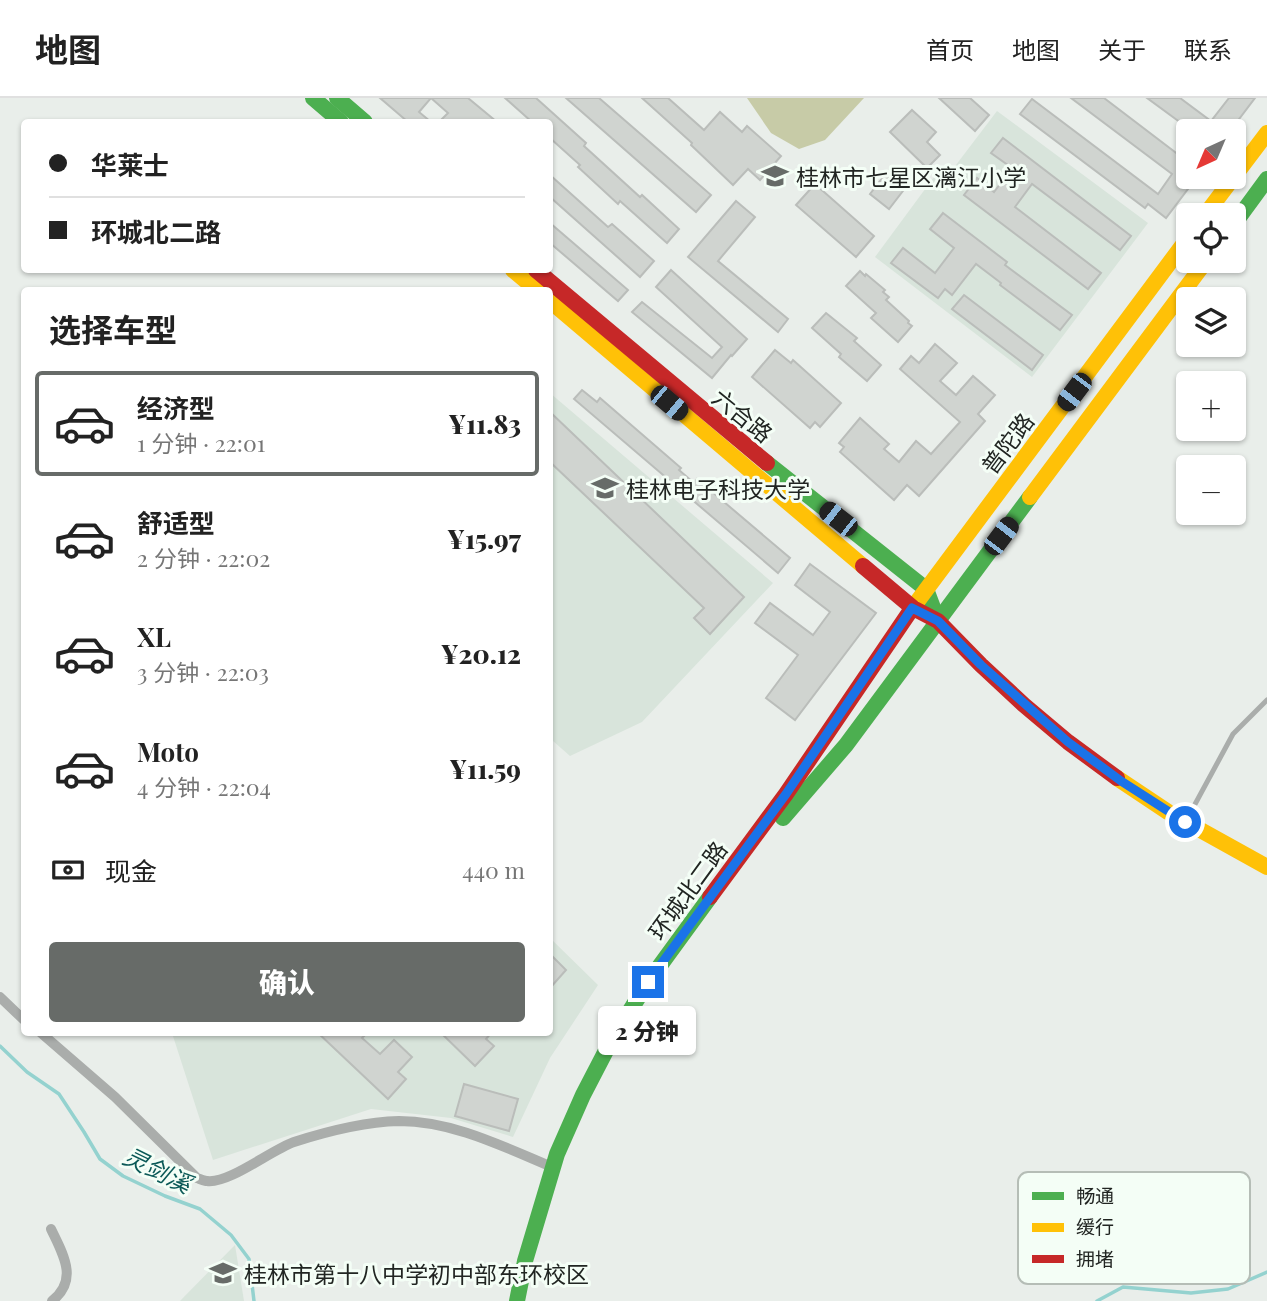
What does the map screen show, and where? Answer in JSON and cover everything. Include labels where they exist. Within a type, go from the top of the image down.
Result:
[{"type":"main road","points":[[313,98],[338,106],[360,119]]},
{"type":"main road","points":[[1214,203],[1267,133]]},
{"type":"main road","points":[[1246,208],[1267,179]]},
{"type":"main road","name":"普陀路","points":[[912,608],[1176,254]]},
{"type":"main road","points":[[517,273],[533,287]]},
{"type":"main road","name":"六合路","points":[[540,273],[739,441],[926,589]]},
{"type":"main road","points":[[938,621],[1197,273]]},
{"type":"main road","name":"六合路","points":[[553,304],[912,608],[938,621]]},
{"type":"main road","points":[[926,589],[938,621],[981,665],[1068,742],[1121,781],[1185,822],[1267,867]]},
{"type":"main road","name":"环城北二路","points":[[517,1301],[525,1261],[552,1167],[583,1095],[611,1041],[648,982],[786,794],[912,608]]},
{"type":"main road","name":"环城北二路","points":[[529,1301],[550,1214],[568,1157],[592,1100],[621,1046],[658,988],[744,869],[795,801],[837,757],[938,621]]},
{"type":"street","points":[[0,997],[21,1017]]},
{"type":"street","points":[[45,1036],[115,1097],[197,1178],[207,1181],[221,1180],[291,1144],[321,1134],[401,1121],[436,1125],[481,1137],[552,1167]]},
{"type":"street","points":[[51,1229],[64,1256],[67,1275],[63,1292],[52,1301]]},
{"type":"lane","points":[[1185,822],[1233,734],[1267,700]]},
{"type":"shaded area","points":[[997,111],[1148,223],[1032,377],[875,257],[934,177],[943,182]]},
{"type":"shaded area","name":"桂林电子科技大学","points":[[553,396],[773,583],[642,722],[570,756],[553,741]]},
{"type":"shaded area","points":[[553,941],[598,985],[550,1058],[513,1137],[451,1118],[371,1109],[213,1160],[173,1036],[553,1036]]},
{"type":"shaded area","name":"桂林市第十八中学初中部东环校区","points":[[235,1245],[244,1301],[180,1301]]},
{"type":"green space","points":[[747,98],[864,98],[825,140],[799,149],[771,133]]},
{"type":"building","points":[[380,98],[431,98],[419,112],[427,119],[404,119]]},
{"type":"building","points":[[431,98],[468,98],[493,119],[442,119],[448,113]]},
{"type":"building","points":[[505,98],[536,98],[586,143],[584,146],[679,229],[667,243],[620,201],[618,204],[553,141],[553,119],[529,119]]},
{"type":"building","points":[[566,98],[599,98],[711,195],[696,212]]},
{"type":"building","points":[[642,98],[668,98],[704,130],[720,112],[742,132],[747,126],[781,156],[760,180],[748,169],[733,185]]},
{"type":"building","points":[[939,98],[970,98],[989,115],[975,131]]},
{"type":"building","points":[[1071,98],[1104,98],[1176,153],[1176,189],[1188,189],[1166,218],[1148,204],[1145,208],[1020,114],[1032,99],[1158,194],[1172,174]]},
{"type":"building","points":[[1147,98],[1180,98],[1208,119],[1176,119]]},
{"type":"building","points":[[1229,98],[1255,98],[1239,119],[1213,119]]},
{"type":"building","points":[[912,110],[936,132],[927,142],[940,155],[927,168],[890,132]]},
{"type":"building","points":[[1003,138],[1131,236],[1120,250],[1032,184],[1015,207],[1101,273],[1088,289],[964,195],[977,178],[994,192],[1012,168],[991,153]]},
{"type":"building","points":[[887,172],[906,187],[889,209],[870,194]]},
{"type":"building","points":[[553,178],[608,227],[612,224],[654,261],[640,277],[553,200]]},
{"type":"building","points":[[815,184],[874,236],[856,257],[796,205]]},
{"type":"building","points":[[736,201],[755,217],[718,261],[788,319],[778,332],[688,257]]},
{"type":"building","points":[[943,213],[1007,262],[1005,265],[1072,315],[1060,330],[976,264],[952,295],[945,289],[938,298],[891,263],[903,248],[935,273],[954,248],[930,229]]},
{"type":"building","points":[[553,226],[628,290],[618,301],[553,246]]},
{"type":"building","points":[[671,270],[747,339],[712,378],[632,312],[642,302],[712,358],[722,347],[656,287]]},
{"type":"building","points":[[860,271],[885,290],[883,292],[889,297],[886,300],[912,326],[898,342],[871,318],[876,313],[846,286]]},
{"type":"building","points":[[964,295],[1043,355],[1032,370],[952,309]]},
{"type":"building","points":[[826,313],[857,338],[854,341],[881,365],[867,381],[839,357],[841,354],[812,328]]},
{"type":"building","points":[[935,344],[957,363],[940,381],[956,395],[973,376],[995,395],[978,414],[985,421],[919,496],[907,485],[894,500],[840,452],[844,447],[839,443],[860,418],[889,444],[884,449],[899,462],[916,441],[931,454],[960,422],[900,369],[911,356],[919,363]]},
{"type":"building","points":[[775,350],[791,363],[793,360],[841,403],[820,427],[815,422],[810,428],[752,377]]},
{"type":"building","points":[[582,390],[597,402],[600,398],[681,468],[679,470],[694,483],[697,479],[790,558],[778,573],[574,399]]},
{"type":"building","points":[[553,415],[744,597],[710,634],[694,618],[704,608],[553,465]]},
{"type":"building","points":[[810,564],[876,613],[795,720],[766,698],[798,655],[755,623],[770,603],[813,635],[830,612],[795,585]]},
{"type":"building","points":[[553,957],[566,970],[553,985]]},
{"type":"building","points":[[321,1036],[364,1036],[362,1038],[380,1054],[394,1040],[412,1057],[398,1072],[406,1079],[388,1099]]},
{"type":"building","points":[[444,1036],[489,1036],[486,1039],[494,1046],[475,1066]]},
{"type":"building","points":[[464,1084],[518,1099],[509,1131],[455,1116]]},
{"type":"waterway","name":"灵剑溪","points":[[0,1046],[27,1072],[59,1094],[100,1159],[123,1176],[200,1209],[231,1235],[249,1259],[254,1301]]},
{"type":"waterway","name":"灵剑溪","points":[[1250,1279],[1267,1272]]},
{"type":"waterway","name":"灵剑溪","points":[[1097,1301],[1123,1287],[1191,1293],[1228,1289],[1239,1284]]},
{"type":"traffic: fast","points":[[313,98],[338,119]]},
{"type":"traffic: fast","points":[[337,98],[362,119]]},
{"type":"traffic: fast","points":[[1246,208],[1267,179]]},
{"type":"traffic: fast","points":[[767,463],[926,589],[938,621]]},
{"type":"traffic: fast","points":[[783,818],[846,745],[1030,497]]},
{"type":"traffic: fast","points":[[517,1301],[525,1261],[557,1154],[583,1095],[611,1041],[648,982],[710,897]]},
{"type":"traffic: slow","points":[[1214,203],[1267,133]]},
{"type":"traffic: slow","points":[[911,610],[1176,254]]},
{"type":"traffic: slow","points":[[517,273],[533,287]]},
{"type":"traffic: slow","points":[[1030,497],[1197,273]]},
{"type":"traffic: slow","points":[[553,304],[863,566]]},
{"type":"traffic: slow","points":[[1117,778],[1168,812],[1267,867]]},
{"type":"traffic: jam","points":[[540,273],[767,463]]},
{"type":"traffic: jam","points":[[863,566],[913,608],[938,621],[1024,705],[1117,778]]},
{"type":"traffic: jam","points":[[710,897],[786,794],[911,610]]},
{"type":"place","name":"桂林市七星区漓江小学","points":[[775,176]]},
{"type":"place","name":"桂林电子科技大学","points":[[605,488]]},
{"type":"place","name":"桂林市第十八中学初中部东环校区","points":[[223,1273]]},
{"type":"route","points":[[648,982],[786,794],[912,608],[938,621],[981,665],[1068,742],[1121,781],[1185,822]]}]
